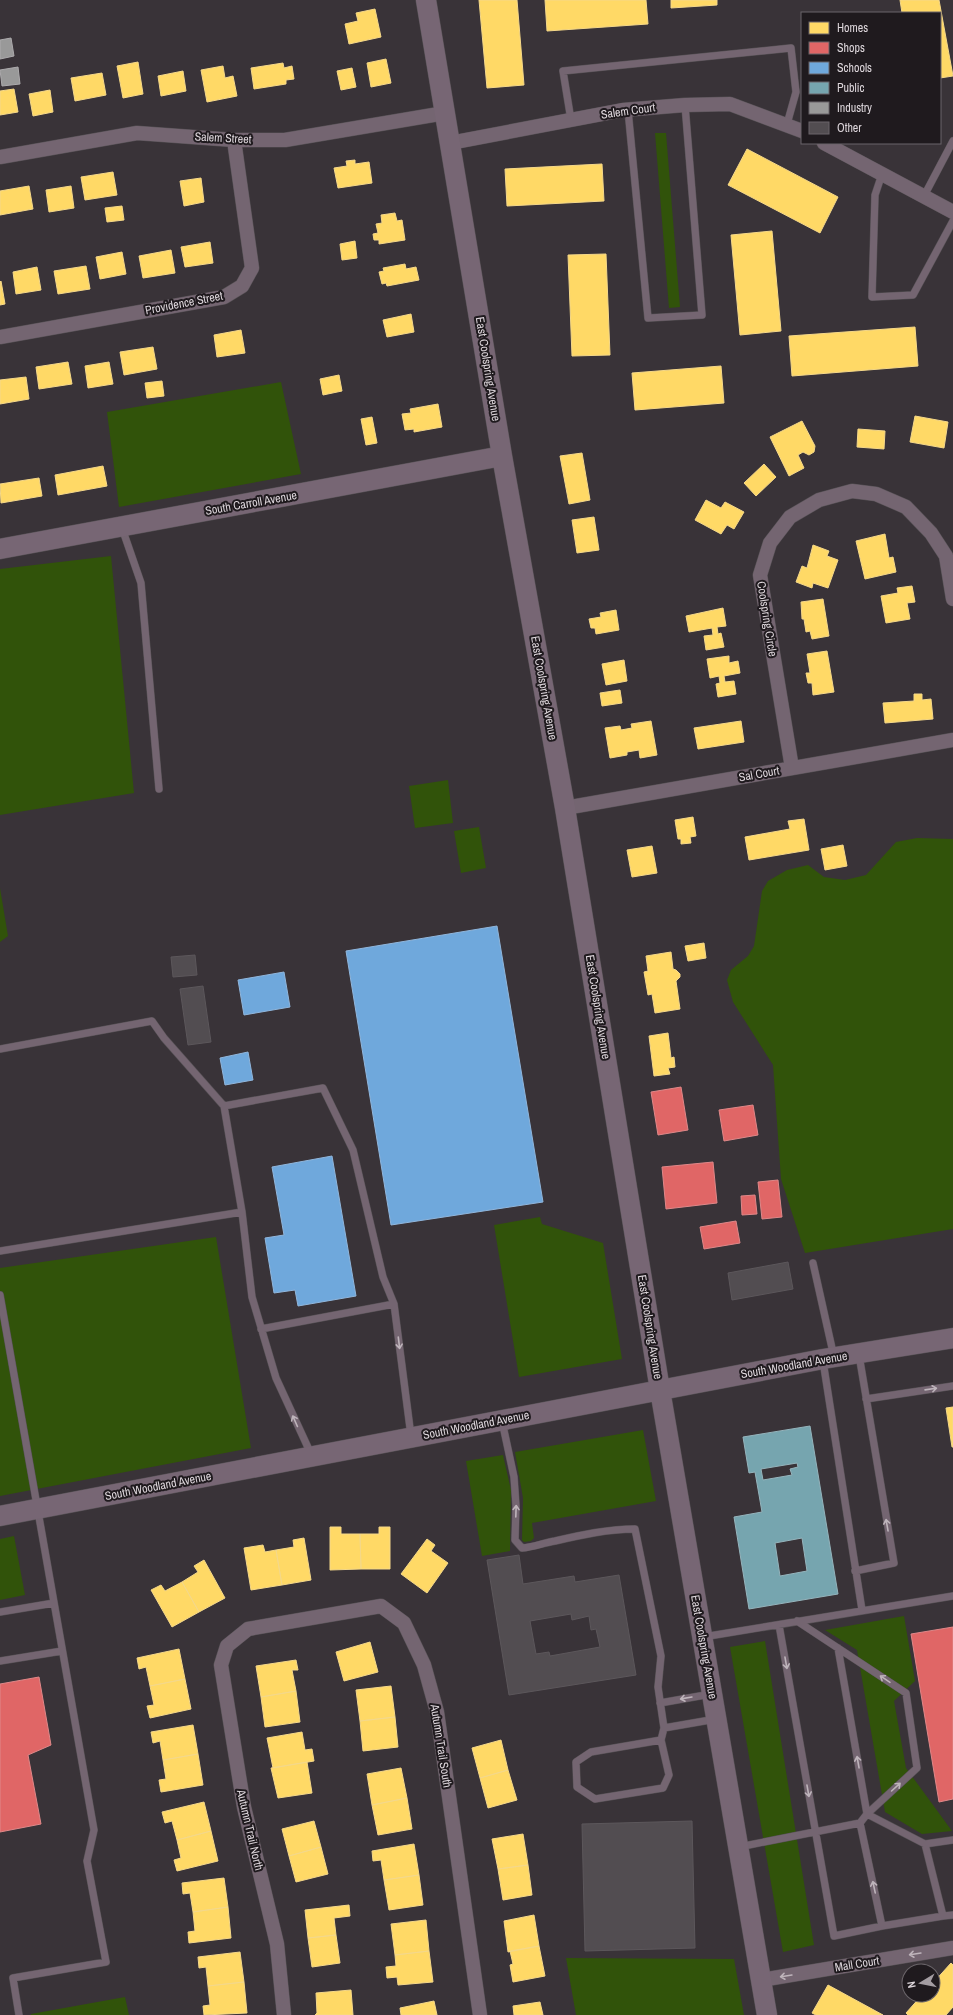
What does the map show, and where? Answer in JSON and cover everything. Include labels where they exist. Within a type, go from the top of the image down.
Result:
[{"type":"street","name":"East Coolspring Avenue","points":[[426,0],[502,456],[565,808],[660,1390],[767,2015]]},
{"type":"street","name":"Salem Court","points":[[450,143],[628,110],[685,105],[730,104],[787,124],[801,131]]},
{"type":"street","name":"Salem Street","points":[[0,156],[137,133],[234,140],[285,140],[446,113]]},
{"type":"street","name":"Providence Street","points":[[0,337],[224,297],[242,286],[252,268],[234,140]]},
{"type":"street","points":[[826,144],[953,212]]},
{"type":"street","name":"South Carroll Avenue","points":[[0,549],[502,456]]},
{"type":"street","name":"Coolspring Circle","points":[[792,768],[760,575],[770,543],[790,517],[819,500],[852,491],[876,494],[906,507],[931,533],[946,556],[953,600]]},
{"type":"street","name":"Sal Court","points":[[565,808],[953,740]]},
{"type":"street","name":"South Woodland Avenue","points":[[0,1516],[828,1358],[953,1338]]},
{"type":"street","name":"Autumn Trail South","points":[[227,1646],[248,1628],[381,1606],[404,1623],[424,1665],[438,1712],[480,2015]]},
{"type":"street","name":"Autumn Trail North","points":[[227,1646],[221,1665],[244,1807],[277,1944],[284,2015]]},
{"type":"street","name":"Mall Court","points":[[761,1980],[953,1948]]},
{"type":"lane","points":[[571,120],[563,71],[791,48],[796,92],[787,124]]},
{"type":"lane","points":[[628,110],[648,318],[702,315],[685,105]]},
{"type":"lane","points":[[924,196],[953,141]]},
{"type":"lane","points":[[882,174],[875,195],[872,297],[913,295],[953,221]]},
{"type":"lane","points":[[122,526],[141,583],[159,790]]},
{"type":"lane","points":[[0,1049],[152,1021],[164,1038],[224,1106],[242,1212],[252,1298],[276,1378],[311,1456]]},
{"type":"lane","points":[[224,1106],[323,1088],[353,1150],[383,1277],[394,1304],[411,1437]]},
{"type":"lane","points":[[0,1250],[242,1212]]},
{"type":"lane","points":[[813,1263],[828,1358],[855,1571],[862,1610]]},
{"type":"lane","points":[[0,1296],[94,1830],[87,1861],[106,1962],[13,1978],[19,2015]]},
{"type":"lane","points":[[261,1329],[394,1304]]},
{"type":"lane","points":[[855,1571],[894,1563],[859,1353]]},
{"type":"lane","points":[[866,1399],[953,1386]]},
{"type":"lane","points":[[502,1420],[514,1477],[516,1506],[515,1540],[522,1548],[621,1529],[635,1529],[660,1656],[658,1687],[664,1728],[661,1740],[668,1775],[663,1788],[595,1799],[578,1787],[576,1762],[591,1752],[661,1740]]},
{"type":"lane","points":[[703,1637],[953,1596]]},
{"type":"lane","points":[[0,1612],[54,1603]]},
{"type":"lane","points":[[738,1848],[860,1823],[917,1768],[906,1693],[797,1621]]},
{"type":"lane","points":[[779,1625],[834,1936],[882,1926],[953,1915]]},
{"type":"lane","points":[[838,1648],[868,1814]]},
{"type":"lane","points":[[0,1661],[62,1651]]},
{"type":"lane","points":[[660,1703],[712,1694]]},
{"type":"lane","points":[[664,1728],[716,1719]]},
{"type":"lane","points":[[868,1814],[925,1844],[953,1840]]},
{"type":"lane","points":[[860,1823],[882,1926]]},
{"type":"lane","points":[[925,1844],[943,1916]]},
{"type":"green space","points":[[655,133],[666,133],[680,307],[669,308]]},
{"type":"green space","points":[[281,382],[301,474],[119,507],[107,412]]},
{"type":"green space","points":[[111,556],[134,793],[0,815],[0,569]]},
{"type":"green space","points":[[448,780],[453,823],[415,828],[409,786]]},
{"type":"green space","points":[[479,827],[486,868],[461,873],[454,831]]},
{"type":"green space","points":[[917,838],[953,839],[953,1229],[805,1253],[781,1179],[773,1065],[733,1002],[727,980],[731,970],[748,956],[754,946],[762,891],[768,881],[787,870],[808,865],[824,877],[845,880],[866,875],[896,842]]},
{"type":"green space","points":[[0,888],[8,936],[0,942]]},
{"type":"green space","points":[[540,1217],[542,1224],[603,1243],[622,1359],[519,1377],[494,1225]]},
{"type":"green space","points":[[216,1237],[251,1448],[0,1496],[0,1268]]},
{"type":"green space","points":[[643,1430],[656,1501],[532,1523],[534,1538],[531,1541],[524,1542],[522,1540],[523,1498],[515,1452]]},
{"type":"green space","points":[[503,1455],[511,1490],[510,1551],[482,1556],[466,1461]]},
{"type":"green space","points":[[14,1536],[25,1595],[0,1600],[0,1539]]},
{"type":"green space","points":[[904,1616],[915,1681],[894,1701],[906,1768],[952,1831],[922,1834],[885,1812],[857,1650],[825,1630]]},
{"type":"green space","points":[[765,1641],[814,1945],[783,1952],[730,1647]]},
{"type":"green space","points":[[566,1958],[734,1959],[744,2015],[576,2015]]},
{"type":"green space","points":[[125,1997],[129,2015],[31,2015],[31,2014]]},
{"type":"building: Homes","points":[[479,0],[517,0],[524,85],[487,88]]},
{"type":"building: Homes","points":[[545,0],[646,0],[648,24],[547,31]]},
{"type":"building: Homes","points":[[671,0],[717,0],[717,5],[671,8]]},
{"type":"building: Homes","points":[[900,0],[939,0],[953,76],[941,78],[941,12],[902,12]]},
{"type":"building: Homes","points":[[375,9],[381,37],[349,44],[345,24],[358,21],[356,13]]},
{"type":"building: Homes","points":[[386,59],[391,83],[371,87],[367,63]]},
{"type":"building: Homes","points":[[138,62],[143,94],[123,98],[117,66]]},
{"type":"building: Homes","points":[[283,63],[284,68],[292,66],[294,79],[286,80],[286,84],[254,89],[251,68]]},
{"type":"building: Homes","points":[[223,66],[225,78],[233,76],[237,96],[207,102],[201,70]]},
{"type":"building: Homes","points":[[352,68],[356,87],[341,90],[337,71]]},
{"type":"building: Homes","points":[[183,71],[186,91],[161,96],[158,76]]},
{"type":"building: Homes","points":[[102,73],[106,95],[75,101],[71,78]]},
{"type":"building: Homes","points":[[14,89],[18,112],[0,115],[0,91]]},
{"type":"building: Homes","points":[[50,90],[53,112],[33,116],[29,94]]},
{"type":"building: Homes","points":[[747,149],[838,197],[820,233],[728,185]]},
{"type":"building: Homes","points":[[355,160],[355,164],[369,162],[372,183],[338,188],[334,168],[347,166],[346,161]]},
{"type":"building: Homes","points":[[602,164],[604,201],[507,206],[505,169]]},
{"type":"building: Homes","points":[[113,172],[117,195],[85,200],[81,177]]},
{"type":"building: Homes","points":[[201,178],[204,202],[184,206],[180,181]]},
{"type":"building: Homes","points":[[29,186],[33,209],[0,215],[0,191]]},
{"type":"building: Homes","points":[[71,186],[74,208],[49,212],[46,190]]},
{"type":"building: Homes","points":[[122,206],[124,220],[107,222],[105,208]]},
{"type":"building: Homes","points":[[395,213],[397,221],[402,220],[405,240],[379,244],[379,240],[374,240],[373,234],[378,233],[376,224],[382,223],[381,215]]},
{"type":"building: Homes","points":[[772,231],[781,331],[740,335],[731,235]]},
{"type":"building: Homes","points":[[355,241],[357,258],[342,260],[340,244]]},
{"type":"building: Homes","points":[[210,242],[213,263],[185,267],[181,247]]},
{"type":"building: Homes","points":[[171,250],[175,273],[143,278],[139,256]]},
{"type":"building: Homes","points":[[122,252],[126,274],[100,279],[96,257]]},
{"type":"building: Homes","points":[[606,254],[610,355],[572,356],[568,255]]},
{"type":"building: Homes","points":[[405,264],[406,269],[416,267],[419,280],[387,286],[386,283],[382,284],[379,272],[384,271],[383,268]]},
{"type":"building: Homes","points":[[86,266],[90,289],[58,294],[54,271]]},
{"type":"building: Homes","points":[[37,267],[41,290],[16,294],[13,272]]},
{"type":"building: Homes","points":[[1,281],[5,304],[0,305],[0,282]]},
{"type":"building: Homes","points":[[411,314],[414,332],[387,337],[383,320]]},
{"type":"building: Homes","points":[[915,327],[918,366],[792,376],[789,336]]},
{"type":"building: Homes","points":[[241,330],[245,353],[217,357],[214,335]]},
{"type":"building: Homes","points":[[153,347],[157,369],[124,375],[120,352]]},
{"type":"building: Homes","points":[[68,362],[72,384],[39,389],[36,367]]},
{"type":"building: Homes","points":[[109,362],[113,384],[88,388],[85,366]]},
{"type":"building: Homes","points":[[721,366],[724,403],[635,410],[632,373]]},
{"type":"building: Homes","points":[[339,375],[342,391],[323,395],[320,379]]},
{"type":"building: Homes","points":[[26,377],[29,399],[0,404],[0,380]]},
{"type":"building: Homes","points":[[162,381],[164,396],[147,398],[145,383]]},
{"type":"building: Homes","points":[[438,404],[442,427],[414,432],[414,429],[405,430],[402,414],[411,413],[410,409]]},
{"type":"building: Homes","points":[[915,416],[948,422],[944,448],[910,442]]},
{"type":"building: Homes","points":[[372,417],[377,443],[366,445],[361,419]]},
{"type":"building: Homes","points":[[802,421],[815,446],[814,452],[809,455],[803,452],[798,455],[804,468],[789,476],[770,437]]},
{"type":"building: Homes","points":[[858,429],[885,431],[884,449],[857,447]]},
{"type":"building: Homes","points":[[582,453],[590,500],[569,504],[560,456]]},
{"type":"building: Homes","points":[[764,464],[776,477],[756,496],[744,483]]},
{"type":"building: Homes","points":[[103,466],[107,486],[58,495],[55,475]]},
{"type":"building: Homes","points":[[39,478],[42,496],[1,503],[0,484]]},
{"type":"building: Homes","points":[[706,500],[721,508],[725,502],[744,512],[734,529],[727,525],[721,534],[695,520]]},
{"type":"building: Homes","points":[[594,517],[599,550],[577,553],[572,520]]},
{"type":"building: Homes","points":[[885,534],[889,558],[893,557],[896,572],[865,579],[856,541]]},
{"type":"building: Homes","points":[[813,545],[829,551],[827,556],[838,560],[828,588],[813,583],[812,588],[796,582],[802,566],[807,568]]},
{"type":"building: Homes","points":[[912,586],[915,602],[907,603],[910,619],[886,623],[881,596],[898,593],[897,588]]},
{"type":"building: Homes","points":[[823,599],[829,636],[812,639],[810,631],[806,632],[804,619],[802,619],[801,602]]},
{"type":"building: Homes","points":[[723,608],[726,626],[717,627],[718,634],[721,633],[724,647],[706,650],[704,636],[713,635],[712,628],[689,632],[686,616]]},
{"type":"building: Homes","points":[[616,610],[619,630],[596,634],[595,628],[591,628],[589,619],[601,617],[600,613]]},
{"type":"building: Homes","points":[[827,651],[834,692],[813,695],[812,683],[808,683],[806,673],[810,673],[807,654]]},
{"type":"building: Homes","points":[[729,656],[729,663],[738,661],[740,673],[724,676],[725,682],[734,681],[736,694],[718,697],[716,684],[720,683],[719,676],[710,678],[707,659]]},
{"type":"building: Homes","points":[[624,660],[627,681],[606,685],[602,664]]},
{"type":"building: Homes","points":[[620,690],[622,703],[602,706],[600,693]]},
{"type":"building: Homes","points":[[914,694],[922,694],[922,700],[931,699],[933,719],[885,723],[883,703],[914,701]]},
{"type":"building: Homes","points":[[651,721],[657,755],[640,758],[639,750],[627,752],[627,755],[610,758],[605,728],[620,726],[621,730],[632,728],[631,724]]},
{"type":"building: Homes","points":[[741,721],[744,742],[698,749],[694,728]]},
{"type":"building: Homes","points":[[693,817],[696,836],[690,837],[691,843],[681,844],[681,839],[678,839],[675,820]]},
{"type":"building: Homes","points":[[804,819],[809,850],[749,860],[745,837],[790,829],[788,821]]},
{"type":"building: Homes","points":[[843,845],[847,866],[825,870],[821,849]]},
{"type":"building: Homes","points":[[652,846],[657,873],[632,877],[627,850]]},
{"type":"building: Homes","points":[[704,943],[706,958],[688,961],[685,946]]},
{"type":"building: Homes","points":[[671,952],[673,969],[680,974],[680,977],[676,981],[680,1009],[655,1013],[652,994],[648,995],[644,972],[648,971],[646,956]]},
{"type":"building: Homes","points":[[668,1033],[671,1058],[674,1057],[675,1067],[668,1068],[670,1074],[654,1076],[649,1036]]},
{"type":"building: Homes","points":[[953,1407],[953,1447],[952,1447],[946,1408]]},
{"type":"building: Homes","points":[[330,1527],[341,1527],[341,1534],[360,1534],[361,1569],[330,1570]]},
{"type":"building: Homes","points":[[379,1527],[390,1527],[390,1569],[361,1569],[360,1534],[379,1534]]},
{"type":"building: Homes","points":[[304,1538],[311,1580],[282,1585],[276,1550],[294,1547],[293,1540]]},
{"type":"building: Homes","points":[[427,1539],[435,1545],[431,1551],[448,1563],[427,1593],[401,1574]]},
{"type":"building: Homes","points":[[263,1545],[265,1552],[276,1550],[282,1585],[251,1590],[244,1548]]},
{"type":"building: Homes","points":[[204,1560],[225,1598],[199,1612],[182,1582],[198,1572],[194,1566]]},
{"type":"building: Homes","points":[[182,1582],[199,1612],[172,1627],[151,1590],[161,1585],[165,1591]]},
{"type":"building: Homes","points":[[370,1642],[378,1672],[344,1681],[336,1652]]},
{"type":"building: Homes","points":[[179,1649],[185,1679],[150,1686],[146,1667],[139,1669],[137,1658]]},
{"type":"building: Homes","points":[[296,1660],[298,1670],[292,1670],[296,1691],[261,1697],[256,1666]]},
{"type":"building: Homes","points":[[185,1679],[191,1709],[150,1718],[147,1706],[154,1705],[150,1686]]},
{"type":"building: Homes","points":[[391,1686],[395,1717],[360,1721],[356,1690]]},
{"type":"building: Homes","points":[[296,1691],[300,1722],[265,1727],[261,1697]]},
{"type":"building: Homes","points":[[395,1717],[398,1747],[363,1751],[360,1721]]},
{"type":"building: Homes","points":[[193,1725],[198,1754],[163,1760],[160,1741],[153,1743],[151,1732]]},
{"type":"building: Homes","points":[[302,1732],[305,1750],[312,1749],[314,1761],[273,1768],[267,1738]]},
{"type":"building: Homes","points":[[501,1740],[508,1770],[480,1778],[472,1748]]},
{"type":"building: Homes","points":[[198,1754],[203,1785],[161,1792],[159,1780],[166,1779],[163,1760]]},
{"type":"building: Homes","points":[[307,1762],[312,1793],[278,1798],[271,1768]]},
{"type":"building: Homes","points":[[401,1768],[407,1798],[372,1805],[367,1774]]},
{"type":"building: Homes","points":[[508,1770],[517,1800],[488,1808],[480,1778]]},
{"type":"building: Homes","points":[[407,1798],[412,1829],[378,1835],[372,1805]]},
{"type":"building: Homes","points":[[204,1802],[211,1831],[177,1840],[172,1821],[165,1823],[162,1812]]},
{"type":"building: Homes","points":[[314,1821],[321,1847],[289,1856],[282,1829]]},
{"type":"building: Homes","points":[[211,1831],[218,1861],[177,1871],[174,1860],[181,1858],[177,1840]]},
{"type":"building: Homes","points":[[523,1834],[528,1865],[498,1869],[492,1839]]},
{"type":"building: Homes","points":[[414,1844],[419,1875],[384,1880],[381,1860],[373,1861],[372,1851]]},
{"type":"building: Homes","points":[[321,1847],[328,1874],[296,1882],[289,1856]]},
{"type":"building: Homes","points":[[528,1865],[532,1895],[503,1900],[498,1869]]},
{"type":"building: Homes","points":[[419,1875],[423,1905],[389,1910],[384,1880]]},
{"type":"building: Homes","points":[[224,1878],[228,1907],[193,1912],[190,1893],[183,1894],[182,1883]]},
{"type":"building: Homes","points":[[349,1905],[350,1916],[334,1918],[336,1935],[308,1938],[305,1910]]},
{"type":"building: Homes","points":[[228,1907],[231,1938],[189,1943],[188,1932],[195,1931],[193,1912]]},
{"type":"building: Homes","points":[[534,1915],[539,1946],[508,1952],[504,1921]]},
{"type":"building: Homes","points":[[426,1920],[429,1951],[395,1955],[391,1924]]},
{"type":"building: Homes","points":[[336,1935],[340,1963],[312,1967],[308,1938]]},
{"type":"building: Homes","points":[[539,1946],[545,1976],[513,1982],[510,1965],[513,1964],[510,1951]]},
{"type":"building: Homes","points":[[429,1951],[433,1982],[398,1985],[397,1977],[387,1978],[386,1967],[396,1966],[395,1955]]},
{"type":"building: Homes","points":[[240,1952],[244,1982],[208,1986],[206,1967],[199,1968],[198,1957]]},
{"type":"building: Homes","points":[[951,1963],[953,1965],[953,2007],[946,2015],[908,2015],[906,2013],[915,2003],[941,2003],[941,1974]]},
{"type":"building: Homes","points":[[244,1982],[247,2013],[204,2015],[203,2006],[210,2005],[208,1986]]},
{"type":"building: Homes","points":[[828,1985],[883,2015],[816,2015],[812,2013]]},
{"type":"building: Homes","points":[[351,1990],[353,2015],[315,2015],[317,2013],[316,1993]]},
{"type":"building: Homes","points":[[434,2001],[437,2015],[401,2015],[400,2008]]},
{"type":"building: Homes","points":[[540,2002],[543,2015],[514,2015],[513,2006]]},
{"type":"building: Shops","points":[[681,1087],[688,1130],[658,1135],[651,1092]]},
{"type":"building: Shops","points":[[753,1105],[758,1135],[724,1141],[719,1110]]},
{"type":"building: Shops","points":[[713,1162],[717,1203],[666,1209],[662,1167]]},
{"type":"building: Shops","points":[[778,1180],[782,1217],[762,1219],[758,1182]]},
{"type":"building: Shops","points":[[755,1195],[757,1214],[742,1215],[741,1196]]},
{"type":"building: Shops","points":[[736,1221],[740,1243],[704,1249],[700,1227]]},
{"type":"building: Shops","points":[[953,1627],[953,1799],[939,1802],[911,1634]]},
{"type":"building: Shops","points":[[39,1677],[51,1745],[28,1755],[41,1824],[0,1832],[0,1684]]},
{"type":"building: Schools","points":[[497,926],[543,1202],[391,1225],[346,951]]},
{"type":"building: Schools","points":[[284,972],[290,1007],[244,1015],[238,980]]},
{"type":"building: Schools","points":[[248,1052],[253,1080],[225,1085],[220,1058]]},
{"type":"building: Schools","points":[[332,1156],[356,1296],[298,1306],[295,1290],[274,1293],[265,1238],[284,1235],[272,1167]]},
{"type":"building: Public","points":[[810,1426],[838,1594],[749,1609],[734,1517],[762,1512],[755,1472],[749,1473],[743,1437]],"holes":[[[797,1463],[798,1467],[790,1469],[792,1475],[763,1480],[761,1469]],[[802,1538],[807,1571],[780,1576],[775,1543]]]},
{"type":"building: Industry","points":[[11,38],[14,56],[0,59],[0,40]]},
{"type":"building: Industry","points":[[18,67],[20,84],[2,86],[0,70]]},
{"type":"building: Other","points":[[195,955],[197,975],[173,977],[171,957]]},
{"type":"building: Other","points":[[203,986],[211,1042],[188,1045],[180,989]]},
{"type":"building: Other","points":[[788,1262],[793,1289],[732,1300],[728,1273]]},
{"type":"building: Other","points":[[519,1555],[523,1584],[574,1576],[575,1582],[619,1575],[636,1675],[509,1695],[487,1560]],"holes":[[[571,1614],[572,1620],[589,1616],[591,1630],[596,1629],[600,1647],[550,1656],[549,1652],[536,1654],[530,1621]]]},
{"type":"building: Other","points":[[692,1821],[695,1948],[585,1951],[582,1824]]}]
